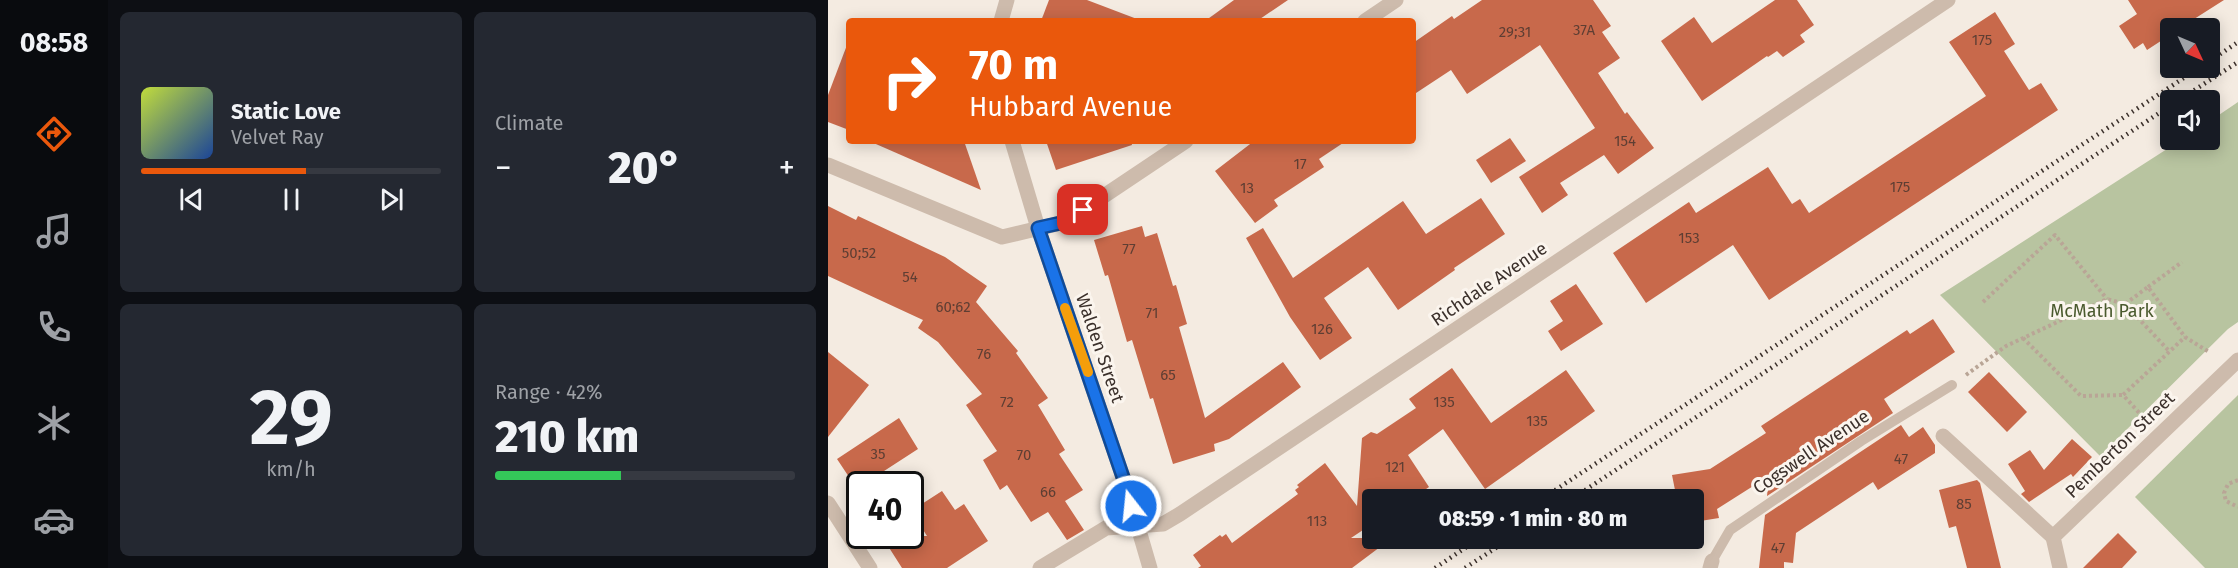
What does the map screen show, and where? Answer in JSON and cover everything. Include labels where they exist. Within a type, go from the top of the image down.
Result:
[{"type":"street","points":[[1002,18],[1007,0]]},
{"type":"street","points":[[1369,18],[1396,0]]},
{"type":"street","name":"Richdale Avenue","points":[[1040,568],[1106,528],[1163,524],[1180,514],[1948,0]]},
{"type":"street","name":"Walden Street","points":[[1013,144],[1038,228],[1126,486],[1150,568]]},
{"type":"street","points":[[828,165],[1002,237],[1065,222],[1182,144]]},
{"type":"street","name":"Pemberton Street","points":[[2053,537],[2238,360]]},
{"type":"street","points":[[1943,436],[2053,537],[2060,568]]},
{"type":"street","points":[[828,503],[870,568]]},
{"type":"lane","name":"Cogswell Avenue","points":[[1711,565],[1730,530],[1861,441],[1952,385]]},
{"type":"path","points":[[1983,302],[2055,235],[2107,299],[2125,304],[2169,351]]},
{"type":"path","points":[[2125,304],[2182,262]]},
{"type":"path","points":[[2148,287],[2186,337],[2209,352]]},
{"type":"path","points":[[1952,385],[2006,346],[2107,299]]},
{"type":"path","points":[[2023,338],[2081,396],[2123,395],[2186,337]]},
{"type":"path","points":[[2123,395],[2143,417]]},
{"type":"path","points":[[2238,480],[2228,484],[2224,493],[2226,501],[2238,507]]},
{"type":"green space","name":"McMath Park","points":[[2238,102],[2238,322],[2228,329],[2100,456],[1940,295],[2165,150],[2220,150],[2220,114]]},
{"type":"green space","points":[[2238,395],[2238,568],[2205,568],[2135,497]]},
{"type":"building","points":[[1049,0],[1087,0],[1134,18],[1042,18]]},
{"type":"building","points":[[1234,0],[1288,0],[1261,18],[1209,18]]},
{"type":"building","points":[[1482,0],[1593,0],[1611,26],[1602,32],[1620,58],[1598,73],[1625,114],[1627,112],[1654,148],[1618,174],[1604,155],[1560,183],[1568,195],[1542,213],[1519,177],[1595,128],[1540,45],[1467,94],[1451,70],[1416,93],[1416,41],[1452,16],[1454,19]]},
{"type":"building","points":[[1775,0],[1797,0],[1814,25],[1800,35],[1805,42],[1783,57],[1777,51],[1767,56],[1702,101],[1661,41],[1694,17],[1712,43]]},
{"type":"building","points":[[2128,0],[2224,0],[2196,18],[2160,18],[2160,42],[2147,50],[2143,43],[2134,49],[2119,26],[2137,14]]},
{"type":"building","points":[[1995,12],[2015,44],[2004,51],[2029,90],[2041,83],[2058,110],[1769,300],[1733,245],[1646,303],[1613,253],[1689,202],[1696,213],[1768,167],[1792,204],[1800,199],[1809,213],[1986,96],[1949,42]]},
{"type":"building","points":[[846,48],[846,129],[828,122],[828,95]]},
{"type":"building","points":[[1510,138],[1526,161],[1491,183],[1476,160]]},
{"type":"building","points":[[876,144],[965,144],[981,190]]},
{"type":"building","points":[[1047,144],[1132,144],[1132,145],[1056,170]]},
{"type":"building","points":[[1250,144],[1342,144],[1319,159],[1324,167],[1274,200],[1278,206],[1255,223],[1215,171]]},
{"type":"building","points":[[1481,198],[1505,234],[1454,268],[1455,270],[1398,310],[1368,267],[1324,298],[1352,338],[1320,360],[1290,317],[1246,238],[1263,228],[1293,278],[1403,201],[1426,234]]},
{"type":"building","points":[[828,206],[856,220],[858,216],[945,257],[987,286],[976,302],[1018,351],[1016,353],[1048,398],[1038,405],[1065,450],[1059,454],[1083,490],[1065,501],[1084,530],[1067,540],[1048,512],[1031,522],[1007,485],[1000,490],[983,460],[997,451],[966,405],[982,394],[938,342],[918,328],[923,320],[828,276]]},
{"type":"building","points":[[1142,226],[1145,237],[1157,233],[1173,286],[1176,285],[1187,324],[1179,327],[1205,418],[1283,362],[1301,387],[1229,439],[1214,444],[1215,451],[1173,464],[1153,398],[1150,399],[1132,340],[1127,342],[1108,275],[1105,276],[1094,240]]},
{"type":"building","points":[[1576,284],[1603,324],[1561,351],[1548,331],[1563,321],[1550,301]]},
{"type":"building","points":[[1933,319],[1955,352],[1884,399],[1893,413],[1767,496],[1769,476],[1717,509],[1719,518],[1704,520],[1704,489],[1675,489],[1672,475],[1710,469],[1766,433],[1761,426],[1907,330],[1910,334]]},
{"type":"building","points":[[828,352],[869,385],[828,437]]},
{"type":"building","points":[[1452,368],[1491,423],[1566,370],[1595,411],[1485,489],[1443,429],[1408,455],[1429,487],[1426,489],[1362,489],[1362,531],[1351,538],[1362,538],[1362,549],[1377,549],[1352,568],[1198,568],[1201,566],[1193,555],[1220,535],[1222,537],[1226,534],[1232,543],[1298,494],[1295,490],[1299,487],[1297,485],[1325,463],[1357,506],[1362,438],[1371,432],[1377,434],[1416,408],[1409,399]]},
{"type":"building","points":[[1989,372],[2027,412],[2007,432],[1968,392]]},
{"type":"building","points":[[899,418],[918,449],[884,471],[846,472],[837,459]]},
{"type":"building","points":[[1901,425],[1909,437],[1923,427],[1935,445],[1935,453],[1878,490],[1873,482],[1796,533],[1793,563],[1784,562],[1784,568],[1759,568],[1765,515]]},
{"type":"building","points":[[2072,439],[2092,457],[2073,477],[2071,474],[2029,502],[2021,494],[2025,491],[2008,464],[2030,450],[2044,470]]},
{"type":"building","points":[[1977,480],[1980,483],[2001,568],[1967,568],[1956,526],[1949,528],[1939,490]]},
{"type":"building","points":[[942,491],[955,510],[964,504],[988,541],[947,568],[902,568],[890,549],[924,549],[924,536],[927,536],[924,531],[924,503]]},
{"type":"building","points":[[2118,533],[2137,552],[2122,568],[2083,568]]},
{"type":"railway","points":[[2220,54],[2238,42]]},
{"type":"railway","points":[[2195,90],[2238,62]]},
{"type":"railway","points":[[1557,489],[2184,78]]},
{"type":"railway","points":[[1587,489],[2160,113]]},
{"type":"railway","points":[[1435,568],[1464,549]]},
{"type":"railway","points":[[1465,568],[1494,549]]},
{"type":"slow traffic","points":[[1065,308],[1088,372]]},
{"type":"route","points":[[1083,210],[1065,222],[1038,228],[1131,506]]}]
